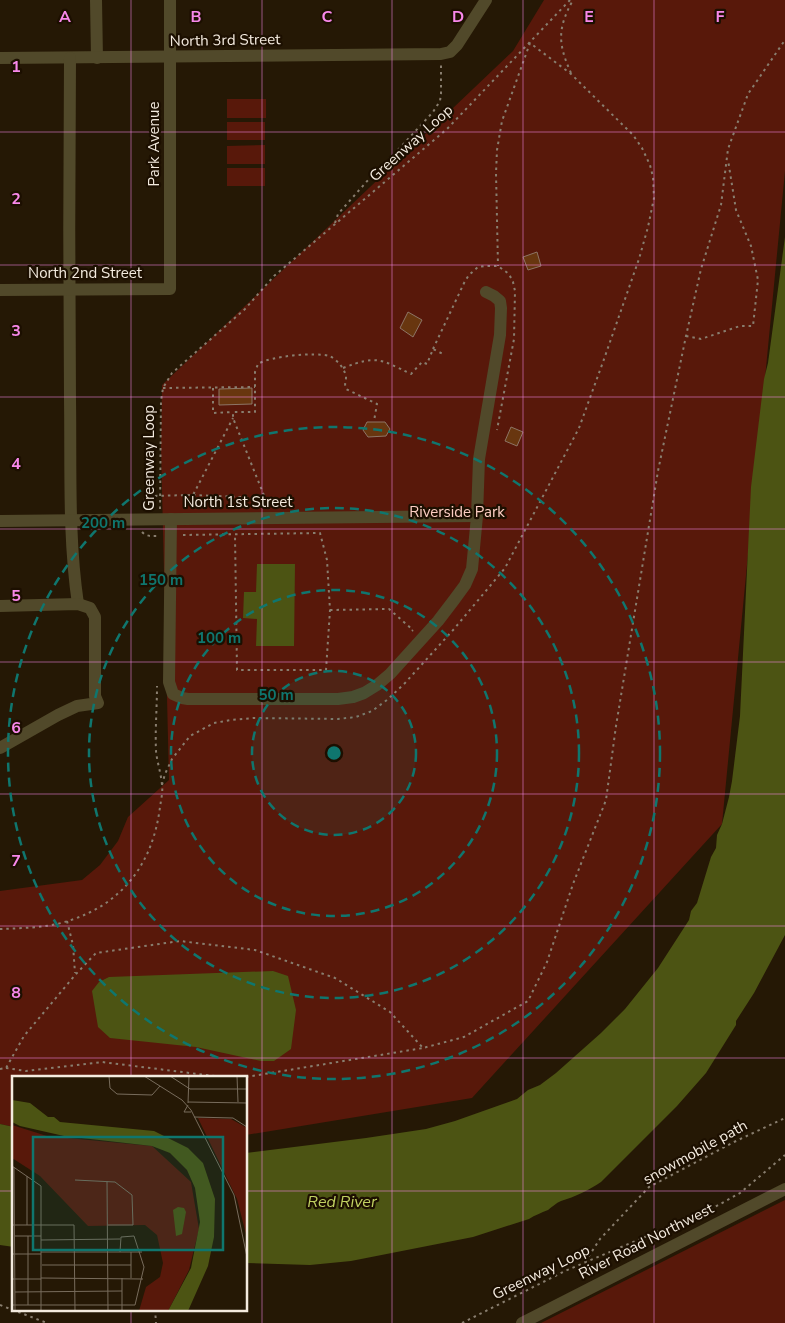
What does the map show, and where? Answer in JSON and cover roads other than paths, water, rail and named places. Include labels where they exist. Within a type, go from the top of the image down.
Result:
[{"type":"street","points":[[96,0],[97,58]]},
{"type":"street","name":"Park Avenue","points":[[170,0],[170,289]]},
{"type":"street","name":"North 3rd Street","points":[[0,58],[445,53],[457,45],[486,0]]},
{"type":"street","points":[[70,58],[69,290],[71,520],[73,572],[78,604]]},
{"type":"street","name":"North 2nd Street","points":[[0,290],[170,289]]},
{"type":"street","points":[[166,519],[170,536],[169,682],[174,694],[188,699],[338,700],[364,694],[377,685],[401,663],[438,621],[465,585],[472,569],[477,516],[479,459],[500,335],[500,301],[486,292]]},
{"type":"street","name":"North 1st Street","points":[[0,521],[477,516]]},
{"type":"street","points":[[0,606],[78,604],[90,608],[94,617],[94,696],[98,703],[77,706],[0,748]]},
{"type":"street","name":"River Road Northwest","points":[[522,1323],[785,1189]]},
{"type":"water","name":"Red River","points":[[785,237],[785,935],[754,993],[736,1021],[736,1025],[706,1073],[677,1106],[601,1182],[559,1202],[548,1210],[529,1219],[473,1237],[351,1261],[310,1265],[248,1263],[248,1153],[426,1129],[517,1099],[556,1073],[625,1009],[658,968],[689,920],[691,911],[697,903],[711,857],[716,848],[717,835],[722,824],[732,781],[740,716],[751,487],[764,379],[768,363]]},
{"type":"water","points":[[257,564],[295,564],[294,646],[256,646],[257,619],[243,618],[244,592],[256,592]]},
{"type":"water","points":[[273,971],[288,976],[296,1010],[291,1049],[274,1061],[261,1061],[196,1047],[110,1038],[98,1027],[92,991],[99,982],[109,977]]},
{"type":"water","points":[[0,1124],[12,1127],[12,1247],[0,1245]]},
{"type":"park label","name":"Riverside Park","points":[[457,512]]}]
